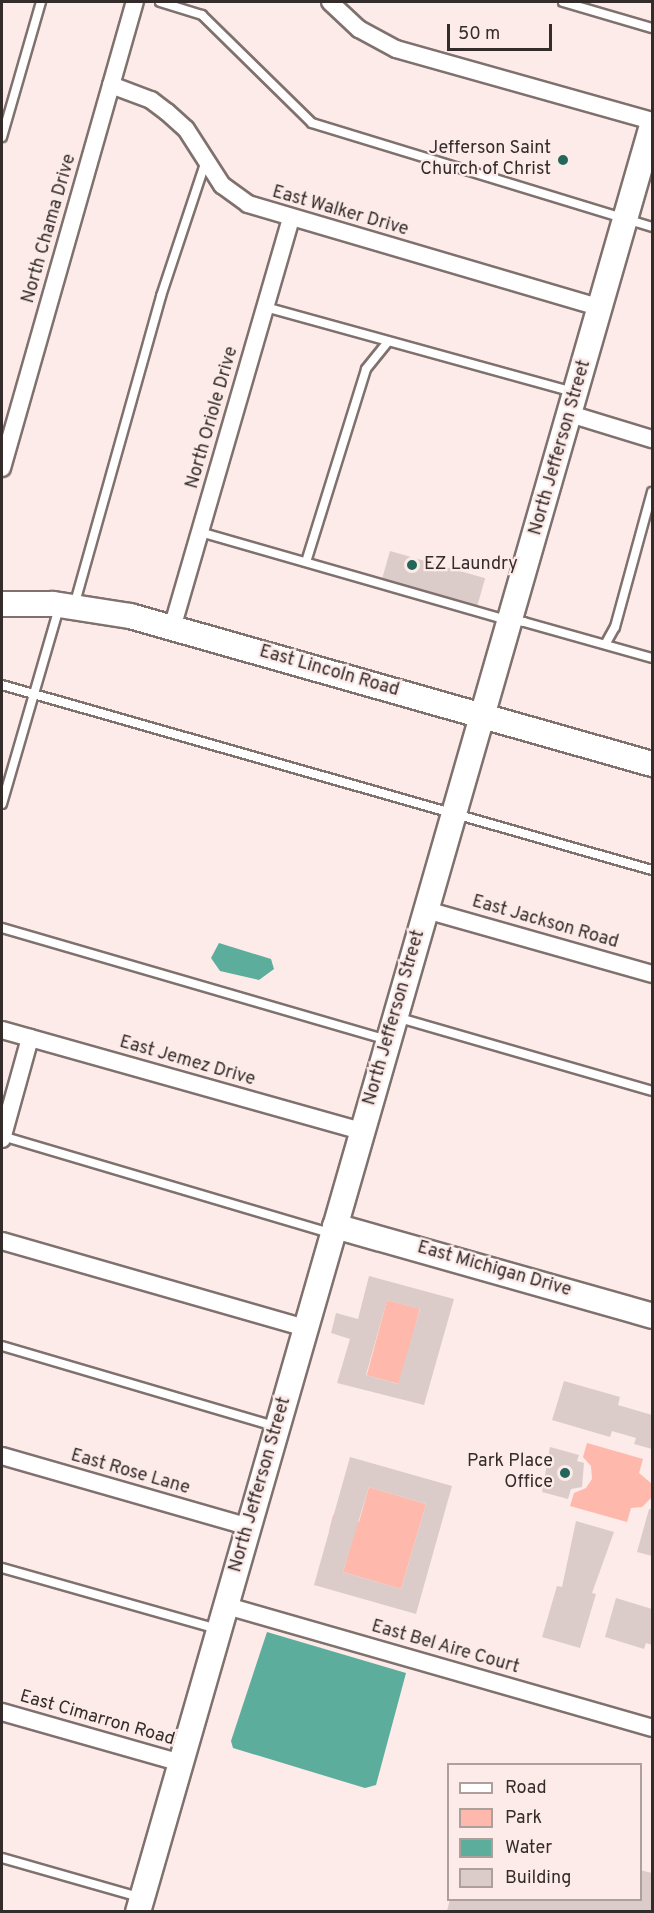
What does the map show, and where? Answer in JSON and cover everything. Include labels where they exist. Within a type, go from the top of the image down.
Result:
[{"type":"street","name":"North Chama Drive","points":[[2,468],[135,2]]},
{"type":"street","points":[[331,2],[359,29],[396,49],[652,123]]},
{"type":"street","name":"East Walker Drive","points":[[111,85],[151,100],[167,112],[186,129],[205,164],[232,195],[261,209],[601,308]]},
{"type":"street","name":"North Jefferson Street","points":[[140,1905],[481,716],[601,308],[652,123]]},
{"type":"street","name":"North Oriole Drive","points":[[172,628],[291,218]]},
{"type":"street","points":[[573,404],[652,439]]},
{"type":"street","name":"East Lincoln Road","points":[[2,604],[67,606],[130,616],[652,764]]},
{"type":"street","name":"East Jackson Road","points":[[426,910],[652,974]]},
{"type":"street","name":"East Jemez Drive","points":[[2,1030],[362,1131]]},
{"type":"street","points":[[2,1137],[30,1038]]},
{"type":"street","name":"East Michigan Drive","points":[[334,1230],[652,1316]]},
{"type":"street","points":[[2,1241],[306,1328]]},
{"type":"street","name":"East Rose Lane","points":[[2,1456],[249,1527]]},
{"type":"street","name":"East Bel Aire Court","points":[[227,1606],[652,1728]]},
{"type":"street","name":"East Cimarron Road","points":[[2,1712],[181,1763]]},
{"type":"lane","points":[[2,137],[40,2]]},
{"type":"lane","points":[[160,2],[202,15],[312,123],[652,227]]},
{"type":"lane","points":[[563,2],[652,28]]},
{"type":"lane","points":[[2,804],[35,694],[67,606],[161,296],[205,164]]},
{"type":"lane","points":[[266,307],[387,343],[573,404]]},
{"type":"lane","points":[[306,562],[366,369],[387,343]]},
{"type":"lane","points":[[606,643],[615,627],[652,492]]},
{"type":"lane","points":[[200,532],[510,621],[606,643],[652,658]]},
{"type":"lane","points":[[2,685],[652,870]]},
{"type":"lane","points":[[2,928],[388,1040]]},
{"type":"lane","points":[[395,1016],[652,1090]]},
{"type":"lane","points":[[2,1137],[334,1230]]},
{"type":"lane","points":[[2,1346],[278,1427]]},
{"type":"lane","points":[[2,1568],[220,1630]]},
{"type":"lane","points":[[2,1858],[140,1905]]},
{"type":"green space","points":[[387,1300],[420,1309],[400,1384],[367,1375]]},
{"type":"green space","points":[[587,1443],[643,1459],[639,1473],[652,1484],[652,1497],[642,1507],[631,1508],[627,1522],[570,1506],[574,1493],[586,1488],[592,1479],[591,1466],[583,1457]]},
{"type":"green space","points":[[369,1487],[426,1504],[401,1589],[343,1572],[353,1538],[329,1531],[333,1515],[359,1522]]},
{"type":"water","points":[[219,943],[271,959],[274,969],[259,980],[220,971],[211,958]]},
{"type":"water","points":[[267,1632],[406,1673],[376,1785],[365,1788],[233,1748],[231,1741]]},
{"type":"building","name":"EZ Laundry","points":[[390,551],[485,578],[477,605],[382,578]]},
{"type":"building","points":[[369,1276],[454,1299],[424,1405],[337,1383],[350,1339],[331,1333],[336,1313],[358,1319]],"holes":[[[387,1300],[420,1309],[398,1384],[366,1375]]]},
{"type":"building","points":[[564,1381],[620,1397],[618,1405],[652,1415],[652,1449],[634,1444],[636,1438],[612,1431],[610,1437],[552,1420]]},
{"type":"building","name":"Park Place Office","points":[[550,1447],[579,1455],[577,1461],[584,1463],[582,1487],[571,1489],[568,1499],[542,1492]]},
{"type":"building","points":[[350,1457],[452,1486],[416,1614],[314,1585]],"holes":[[[369,1487],[426,1504],[401,1589],[343,1572]]]},
{"type":"building","points":[[649,1509],[652,1509],[652,1556],[637,1552]]},
{"type":"building","points":[[576,1521],[614,1532],[592,1593],[596,1594],[580,1648],[542,1637],[557,1586],[562,1587]]},
{"type":"building","points":[[616,1598],[652,1609],[652,1645],[646,1643],[644,1649],[605,1637]]},
{"type":"building","points":[[642,1870],[652,1873],[652,1911],[447,1911],[450,1901],[642,1901]]},
{"type":"place","name":"Jefferson Saint Church of Christ","points":[[563,160]]},
{"type":"place","name":"EZ Laundry","points":[[412,565]]},
{"type":"place","name":"Park Place Office","points":[[565,1473]]}]
